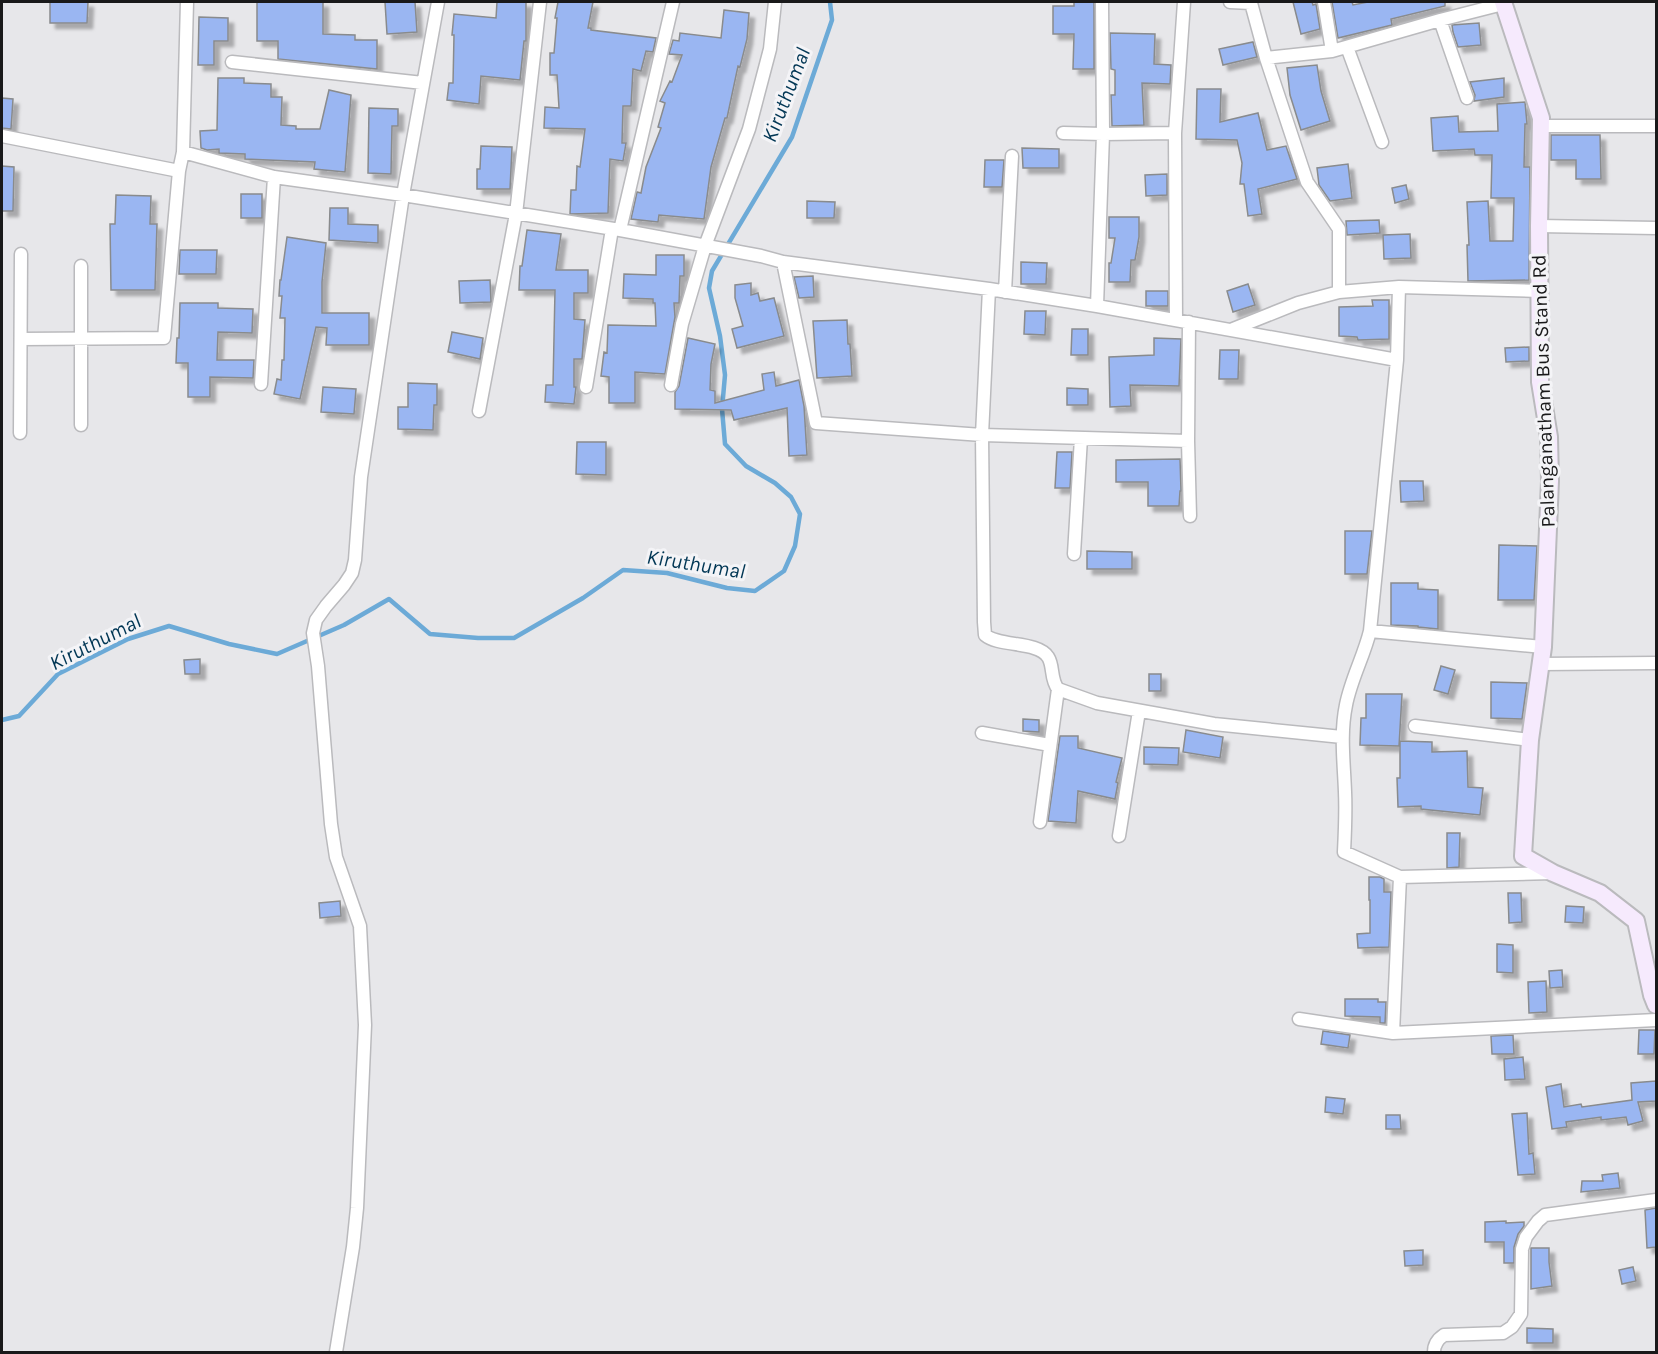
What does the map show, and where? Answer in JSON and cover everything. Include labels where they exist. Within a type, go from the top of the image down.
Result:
[{"type":"street","points":[[21,339],[164,338],[183,152],[187,2]]},
{"type":"street","points":[[336,1353],[357,1208],[365,1025],[360,926],[336,856],[313,633],[316,621],[352,573],[355,560],[361,477],[403,195],[438,2]]},
{"type":"street","points":[[480,411],[516,214],[540,2]]},
{"type":"street","points":[[586,387],[616,230],[673,2]]},
{"type":"street","points":[[671,385],[682,324],[712,247],[749,129],[770,49],[775,2]]},
{"type":"street","points":[[1097,306],[1103,134],[1102,2]]},
{"type":"street","points":[[1184,2],[1175,133],[1190,516]]},
{"type":"street","points":[[1230,2],[1251,3],[1266,58],[1307,182],[1339,229],[1339,292]]},
{"type":"street","points":[[1324,2],[1332,51]]},
{"type":"street","points":[[1266,58],[1332,51],[1503,3]]},
{"type":"street","name":"Palanganatham Bus Stand Rd","points":[[1503,3],[1541,118],[1540,382],[1549,437],[1550,481],[1543,647],[1530,740],[1523,856],[1553,873],[1600,893],[1636,921],[1655,998]]},
{"type":"street","points":[[1440,20],[1467,98]]},
{"type":"street","points":[[1347,47],[1382,142]]},
{"type":"street","points":[[232,62],[423,83]]},
{"type":"street","points":[[1540,126],[1656,126]]},
{"type":"street","points":[[1063,133],[1175,133]]},
{"type":"street","points":[[2,136],[180,171]]},
{"type":"street","points":[[183,152],[274,177],[403,195],[616,230],[783,262],[989,289],[1097,306],[1397,360]]},
{"type":"street","points":[[1005,292],[1012,156]]},
{"type":"street","points":[[261,384],[274,177]]},
{"type":"street","points":[[1539,226],[1656,228]]},
{"type":"street","points":[[20,433],[21,254]]},
{"type":"street","points":[[783,262],[816,423],[982,435],[1188,441]]},
{"type":"street","points":[[81,266],[81,424]]},
{"type":"street","points":[[1399,287],[1397,360],[1370,631],[1366,650],[1350,688],[1342,737],[1346,794],[1344,852],[1400,877],[1553,873]]},
{"type":"street","points":[[1232,329],[1298,303],[1339,292],[1399,287],[1540,291]]},
{"type":"street","points":[[989,289],[982,435],[985,635],[994,640],[1022,645],[1042,652],[1049,657],[1054,683],[1058,689],[1097,703],[1214,724],[1342,737]]},
{"type":"street","points":[[1074,554],[1081,438]]},
{"type":"street","points":[[1370,631],[1543,647]]},
{"type":"street","points":[[1541,664],[1656,663]]},
{"type":"street","points":[[1040,822],[1058,689]]},
{"type":"street","points":[[1119,836],[1138,711]]},
{"type":"street","points":[[1415,726],[1530,740]]},
{"type":"street","points":[[982,733],[1050,745]]},
{"type":"street","points":[[1393,1033],[1400,877]]},
{"type":"street","points":[[1299,1019],[1393,1033],[1656,1020]]},
{"type":"street","points":[[1434,1353],[1438,1339],[1444,1335],[1503,1333],[1512,1328],[1521,1314],[1522,1249],[1526,1237],[1545,1215],[1656,1200]]},
{"type":"building","points":[[50,2],[88,2],[87,23],[50,23]]},
{"type":"building","points":[[257,2],[323,2],[323,34],[355,35],[355,40],[377,40],[377,69],[278,59],[278,41],[257,41]]},
{"type":"building","points":[[385,2],[415,2],[417,32],[387,34]]},
{"type":"building","points":[[497,2],[526,2],[526,41],[524,41],[520,80],[481,76],[479,104],[447,100],[449,83],[453,83],[454,14],[496,18]]},
{"type":"building","points":[[558,2],[593,2],[588,28],[591,30],[656,38],[653,52],[646,51],[641,71],[633,69],[631,106],[623,106],[622,143],[626,143],[623,161],[610,159],[608,213],[570,214],[571,190],[576,190],[577,166],[580,167],[585,129],[544,128],[545,107],[559,108],[557,75],[550,75],[550,53],[554,53]]},
{"type":"building","points":[[1074,2],[1094,2],[1094,69],[1073,69],[1074,34],[1053,34],[1053,6],[1074,6]]},
{"type":"building","points":[[1293,2],[1316,4],[1320,29],[1301,34]]},
{"type":"building","points":[[1332,2],[1352,2],[1353,5],[1368,2],[1445,2],[1445,6],[1391,19],[1392,25],[1338,38]]},
{"type":"building","points":[[724,10],[749,13],[747,39],[740,67],[738,66],[727,118],[725,118],[711,167],[704,219],[659,215],[658,222],[631,219],[637,192],[641,193],[646,167],[661,128],[658,127],[665,103],[660,101],[670,81],[672,82],[682,55],[669,54],[673,40],[679,41],[680,33],[721,38]]},
{"type":"building","points":[[199,17],[228,18],[228,41],[214,41],[214,65],[198,65]]},
{"type":"building","points":[[1479,23],[1481,45],[1458,47],[1452,25]]},
{"type":"building","points":[[1110,33],[1155,34],[1154,64],[1171,65],[1170,84],[1142,83],[1144,125],[1112,126],[1111,95],[1115,95],[1115,70],[1111,69]]},
{"type":"building","points":[[1253,42],[1257,57],[1223,65],[1219,49]]},
{"type":"building","points":[[1317,65],[1321,91],[1330,121],[1301,130],[1290,95],[1287,68]]},
{"type":"building","points":[[218,78],[244,78],[244,83],[271,84],[271,97],[282,97],[281,125],[296,126],[296,129],[320,129],[329,90],[351,95],[345,172],[314,169],[315,162],[245,159],[245,154],[219,153],[219,149],[201,148],[200,131],[217,130]]},
{"type":"building","points":[[1504,78],[1504,97],[1474,101],[1475,95],[1470,82]]},
{"type":"building","points":[[1197,89],[1221,89],[1220,122],[1258,113],[1267,150],[1286,146],[1297,179],[1258,189],[1262,214],[1248,216],[1244,184],[1240,184],[1242,163],[1237,140],[1196,139]]},
{"type":"building","points":[[2,98],[13,99],[11,129],[2,128]]},
{"type":"building","points":[[1525,102],[1527,124],[1525,124],[1524,167],[1530,167],[1529,280],[1468,281],[1467,202],[1488,201],[1490,241],[1513,241],[1514,198],[1491,198],[1492,155],[1475,155],[1474,149],[1433,151],[1431,118],[1458,116],[1459,132],[1498,131],[1497,104]]},
{"type":"building","points":[[369,108],[398,109],[398,126],[392,126],[391,174],[368,173]]},
{"type":"building","points":[[1551,135],[1600,135],[1601,179],[1576,179],[1576,160],[1551,160]]},
{"type":"building","points":[[481,146],[512,147],[510,189],[477,189],[477,169],[480,169]]},
{"type":"building","points":[[1022,148],[1059,149],[1059,168],[1023,168]]},
{"type":"building","points":[[985,160],[1004,160],[1002,187],[984,187]]},
{"type":"building","points":[[1348,164],[1352,198],[1330,201],[1319,185],[1317,168]]},
{"type":"building","points":[[2,166],[14,167],[13,211],[2,211]]},
{"type":"building","points":[[1167,174],[1167,195],[1146,196],[1145,175]]},
{"type":"building","points":[[1406,185],[1409,199],[1395,203],[1392,188]]},
{"type":"building","points":[[241,194],[262,194],[262,218],[241,218]]},
{"type":"building","points":[[116,195],[151,196],[150,224],[157,224],[155,290],[111,290],[110,224],[115,224]]},
{"type":"building","points":[[807,201],[835,202],[834,218],[807,218]]},
{"type":"building","points":[[330,208],[348,208],[348,224],[378,225],[378,243],[329,240]]},
{"type":"building","points":[[1109,217],[1139,217],[1139,237],[1135,260],[1131,260],[1130,282],[1109,282],[1109,263],[1111,263],[1115,238],[1109,238]]},
{"type":"building","points":[[1379,220],[1380,233],[1347,235],[1346,221]]},
{"type":"building","points":[[527,230],[561,234],[556,270],[588,270],[588,293],[574,293],[574,319],[585,320],[582,359],[574,359],[574,387],[576,387],[574,404],[545,402],[546,385],[553,385],[555,290],[519,290],[520,266],[522,266]]},
{"type":"building","points":[[1410,234],[1411,258],[1384,259],[1383,235]]},
{"type":"building","points":[[287,237],[326,243],[322,313],[369,313],[369,345],[326,345],[327,328],[316,327],[300,399],[274,394],[277,379],[281,380],[282,360],[284,360],[285,318],[280,318],[282,296],[279,296]]},
{"type":"building","points":[[180,250],[217,250],[216,274],[179,274]]},
{"type":"building","points":[[656,255],[684,255],[684,276],[680,276],[679,303],[674,303],[675,317],[665,374],[635,372],[635,403],[609,403],[609,377],[601,376],[604,352],[607,353],[608,325],[656,326],[653,299],[623,298],[624,274],[656,275]]},
{"type":"building","points":[[1021,262],[1047,263],[1046,284],[1021,284]]},
{"type":"building","points":[[813,276],[814,297],[799,298],[794,277]]},
{"type":"building","points":[[490,280],[491,302],[460,303],[459,281]]},
{"type":"building","points":[[751,283],[751,295],[758,293],[760,301],[774,298],[784,336],[737,348],[732,329],[743,326],[735,298],[735,285]]},
{"type":"building","points":[[1248,284],[1255,305],[1233,312],[1227,291]]},
{"type":"building","points":[[1146,291],[1168,291],[1168,306],[1146,306]]},
{"type":"building","points":[[1372,300],[1389,300],[1389,339],[1358,340],[1357,337],[1339,336],[1339,307],[1373,306]]},
{"type":"building","points":[[180,303],[218,303],[218,308],[253,309],[252,333],[218,332],[217,360],[254,360],[253,378],[210,377],[210,397],[188,397],[188,363],[176,363]]},
{"type":"building","points":[[1025,311],[1046,311],[1045,335],[1024,334]]},
{"type":"building","points":[[847,320],[852,376],[817,378],[813,321]]},
{"type":"building","points":[[1072,329],[1088,329],[1088,355],[1071,355]]},
{"type":"building","points":[[452,332],[483,338],[480,359],[448,352]]},
{"type":"building","points":[[688,338],[715,344],[711,364],[710,390],[715,391],[715,403],[764,390],[762,374],[774,372],[776,386],[799,380],[804,406],[807,455],[789,456],[787,408],[734,420],[731,410],[675,409],[675,392],[679,386]]},
{"type":"building","points":[[1154,338],[1181,339],[1179,386],[1130,385],[1131,406],[1110,407],[1109,357],[1154,355]]},
{"type":"building","points":[[1529,347],[1529,361],[1506,362],[1505,348]]},
{"type":"building","points":[[1220,350],[1239,350],[1238,379],[1219,379]]},
{"type":"building","points":[[408,383],[437,384],[437,405],[434,405],[433,430],[398,429],[398,407],[408,407]]},
{"type":"building","points":[[323,387],[356,389],[354,414],[321,412]]},
{"type":"building","points":[[1067,388],[1088,389],[1088,405],[1067,405]]},
{"type":"building","points":[[577,442],[606,442],[606,475],[576,474]]},
{"type":"building","points":[[1057,452],[1072,452],[1070,488],[1055,488]]},
{"type":"building","points":[[1180,459],[1179,506],[1148,506],[1148,482],[1116,482],[1116,460]]},
{"type":"building","points":[[1400,481],[1423,481],[1424,501],[1401,502]]},
{"type":"building","points":[[1345,531],[1372,531],[1367,574],[1345,574]]},
{"type":"building","points":[[1499,545],[1537,546],[1534,600],[1498,600]]},
{"type":"building","points":[[1087,551],[1132,552],[1132,569],[1087,569]]},
{"type":"building","points":[[1391,583],[1418,583],[1418,589],[1438,590],[1438,629],[1391,625]]},
{"type":"building","points":[[200,659],[200,674],[185,674],[184,660]]},
{"type":"building","points":[[1441,666],[1455,670],[1448,694],[1434,690]]},
{"type":"building","points":[[1149,674],[1161,674],[1161,691],[1149,691]]},
{"type":"building","points":[[1491,682],[1527,683],[1522,719],[1491,718]]},
{"type":"building","points":[[1366,694],[1402,694],[1399,746],[1360,745],[1361,718],[1366,718]]},
{"type":"building","points":[[1023,719],[1039,720],[1039,732],[1023,731]]},
{"type":"building","points":[[1186,730],[1223,737],[1220,758],[1183,752]]},
{"type":"building","points":[[1060,736],[1078,736],[1078,748],[1122,758],[1116,782],[1118,783],[1115,799],[1078,791],[1076,823],[1048,821]]},
{"type":"building","points":[[1400,741],[1432,742],[1432,752],[1467,751],[1468,787],[1483,788],[1480,815],[1421,809],[1421,806],[1398,807],[1397,778],[1400,778]]},
{"type":"building","points":[[1144,747],[1179,748],[1178,765],[1144,764]]},
{"type":"building","points":[[1447,833],[1460,833],[1459,867],[1447,868]]},
{"type":"building","points":[[1369,877],[1384,879],[1384,892],[1391,892],[1389,947],[1358,948],[1357,934],[1370,933]]},
{"type":"building","points":[[1508,893],[1521,893],[1522,922],[1509,923]]},
{"type":"building","points":[[340,901],[341,916],[320,918],[319,903]]},
{"type":"building","points":[[1566,906],[1584,907],[1583,923],[1565,922]]},
{"type":"building","points":[[1497,944],[1513,945],[1513,973],[1497,972]]},
{"type":"building","points":[[1562,970],[1563,987],[1550,988],[1549,971]]},
{"type":"building","points":[[1546,981],[1547,1012],[1529,1013],[1528,982]]},
{"type":"building","points":[[1345,999],[1378,999],[1378,1002],[1386,1002],[1385,1023],[1380,1023],[1380,1017],[1345,1016]]},
{"type":"building","points":[[1639,1030],[1655,1030],[1654,1054],[1638,1054]]},
{"type":"building","points":[[1323,1031],[1350,1035],[1348,1048],[1321,1044]]},
{"type":"building","points":[[1513,1035],[1514,1054],[1492,1054],[1491,1036]]},
{"type":"building","points":[[1523,1057],[1525,1079],[1505,1080],[1504,1059]]},
{"type":"building","points":[[1656,1081],[1656,1101],[1638,1102],[1643,1121],[1628,1125],[1626,1117],[1601,1120],[1601,1117],[1566,1122],[1567,1127],[1552,1129],[1546,1087],[1561,1084],[1564,1107],[1581,1104],[1582,1107],[1632,1100],[1631,1083]]},
{"type":"building","points":[[1326,1097],[1345,1099],[1343,1114],[1325,1112]]},
{"type":"building","points":[[1527,1113],[1529,1154],[1533,1153],[1535,1174],[1518,1175],[1512,1114]]},
{"type":"building","points":[[1386,1115],[1400,1115],[1401,1129],[1386,1129]]},
{"type":"building","points":[[1618,1173],[1620,1188],[1581,1192],[1582,1181],[1603,1181],[1602,1175]]},
{"type":"building","points":[[1656,1208],[1656,1247],[1647,1248],[1645,1210]]},
{"type":"building","points":[[1506,1221],[1506,1223],[1524,1222],[1514,1247],[1514,1263],[1504,1263],[1504,1242],[1485,1242],[1485,1222]]},
{"type":"building","points":[[1531,1248],[1549,1248],[1552,1286],[1531,1289]]},
{"type":"building","points":[[1423,1250],[1423,1265],[1405,1266],[1404,1251]]},
{"type":"building","points":[[1633,1267],[1636,1281],[1622,1284],[1619,1270]]},
{"type":"building","points":[[1527,1328],[1553,1329],[1553,1343],[1527,1343]]},
{"type":"waterway","name":"Kiruthumal","points":[[2,720],[19,716],[58,674],[128,639],[169,626],[229,644],[277,654],[344,625],[389,599],[430,634],[514,638],[583,598],[623,570],[667,573],[727,588],[755,591],[784,571],[795,546],[800,514],[791,497],[775,483],[746,466],[725,444],[722,409],[725,375],[720,336],[709,288],[712,271],[792,137],[832,20],[830,2]]}]
